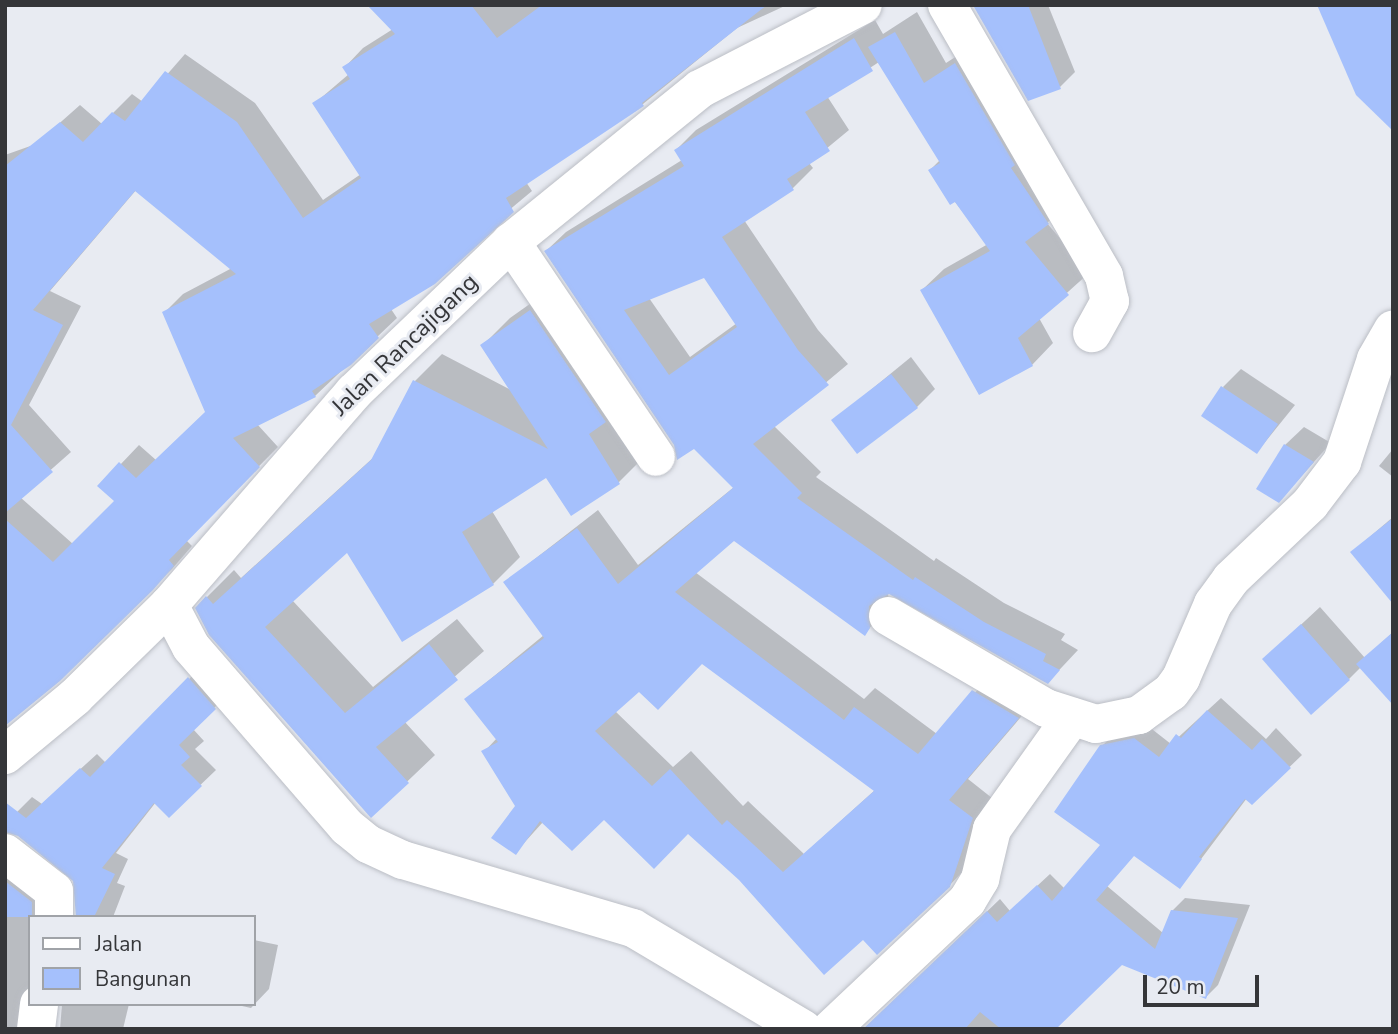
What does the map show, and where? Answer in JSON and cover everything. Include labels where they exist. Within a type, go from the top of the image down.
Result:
[{"type":"street","name":"Jalan Rancajigang","points":[[5,755],[75,697],[169,605],[354,392],[511,242],[700,89],[863,5]]},
{"type":"street","points":[[947,5],[1104,276],[1110,302],[1092,333]]},
{"type":"street","points":[[511,242],[656,457]]},
{"type":"street","points":[[888,616],[1046,708],[1096,724],[1121,722],[1171,692],[1221,593],[1310,504],[1342,462],[1376,359],[1393,329]]},
{"type":"street","points":[[169,605],[191,647],[347,827],[368,844],[402,860],[633,928],[803,1029]]},
{"type":"street","points":[[831,1029],[967,901],[980,879],[992,829],[1072,718]]},
{"type":"street","points":[[5,853],[54,891],[54,915]]},
{"type":"street","points":[[36,1029],[39,1006]]},
{"type":"building","points":[[367,5],[471,5],[497,38],[542,5],[767,5],[642,103],[644,106],[506,198],[514,212],[435,284],[369,324],[379,338],[351,365],[312,391],[316,397],[233,438],[260,467],[169,560],[174,566],[153,590],[60,681],[5,726],[5,519],[53,562],[114,501],[97,486],[119,462],[136,478],[205,412],[162,312],[236,274],[135,191],[33,310],[63,325],[11,425],[53,472],[5,513],[5,166],[60,122],[83,142],[112,112],[125,121],[165,71],[237,122],[303,218],[361,178],[312,103],[350,79],[342,67],[395,34]]},
{"type":"building","points":[[1028,5],[1061,89],[1028,101],[974,7]]},
{"type":"building","points":[[1317,5],[1393,5],[1393,131],[1356,95]]},
{"type":"building","points":[[895,32],[924,83],[955,63],[1015,165],[1011,168],[1049,224],[1025,242],[1069,295],[1018,338],[1033,366],[979,395],[920,290],[990,251],[955,202],[950,205],[928,170],[940,163],[868,47]]},
{"type":"building","points":[[854,38],[873,71],[805,112],[830,151],[787,179],[794,190],[722,237],[798,350],[829,385],[753,444],[802,493],[797,498],[913,580],[915,577],[984,622],[1046,654],[1043,661],[1060,670],[1048,684],[889,594],[869,606],[870,628],[865,636],[734,541],[675,592],[844,720],[854,707],[918,754],[972,690],[1019,718],[949,800],[973,818],[950,887],[877,955],[863,940],[824,975],[739,880],[688,834],[654,869],[604,820],[572,851],[540,821],[516,855],[491,838],[515,806],[481,751],[498,742],[464,699],[544,638],[503,582],[577,528],[618,584],[733,488],[694,449],[677,460],[674,445],[544,251],[684,166],[674,150]],"holes":[[[704,278],[737,327],[669,375],[624,310]],[[702,664],[874,791],[783,872],[727,820],[722,825],[670,769],[652,786],[595,731],[639,692],[658,710]]]},
{"type":"building","points":[[530,310],[606,422],[589,434],[620,484],[571,516],[546,478],[462,532],[494,585],[402,642],[347,553],[265,627],[345,713],[429,644],[458,680],[376,747],[409,783],[371,818],[209,635],[195,608],[206,596],[213,604],[371,460],[413,380],[548,449],[480,345]]},
{"type":"building","points":[[891,374],[918,408],[857,454],[831,420]]},
{"type":"building","points":[[1221,386],[1278,424],[1257,454],[1201,416]]},
{"type":"building","points":[[1284,444],[1314,462],[1279,503],[1256,489]]},
{"type":"building","points":[[1393,518],[1393,604],[1350,552]]},
{"type":"building","points":[[1301,624],[1350,680],[1311,715],[1262,659]]},
{"type":"building","points":[[1393,632],[1393,705],[1356,664]]},
{"type":"building","points":[[188,677],[216,709],[179,745],[190,757],[181,765],[202,786],[169,818],[154,803],[102,868],[115,874],[95,915],[76,915],[73,881],[18,836],[5,832],[5,802],[26,818],[80,768],[90,777]]},
{"type":"building","points":[[1207,710],[1252,750],[1262,739],[1291,768],[1252,805],[1245,799],[1199,857],[1202,859],[1180,889],[1134,856],[1096,900],[1155,949],[1171,910],[1238,918],[1206,999],[1122,965],[1056,1029],[1001,1029],[980,1012],[965,1029],[863,1029],[987,911],[997,922],[1037,885],[1052,901],[1100,845],[1054,812],[1100,745],[1134,738],[1159,757],[1176,734],[1181,738]]},
{"type":"building","points":[[5,881],[32,902],[32,915],[5,917]]}]
